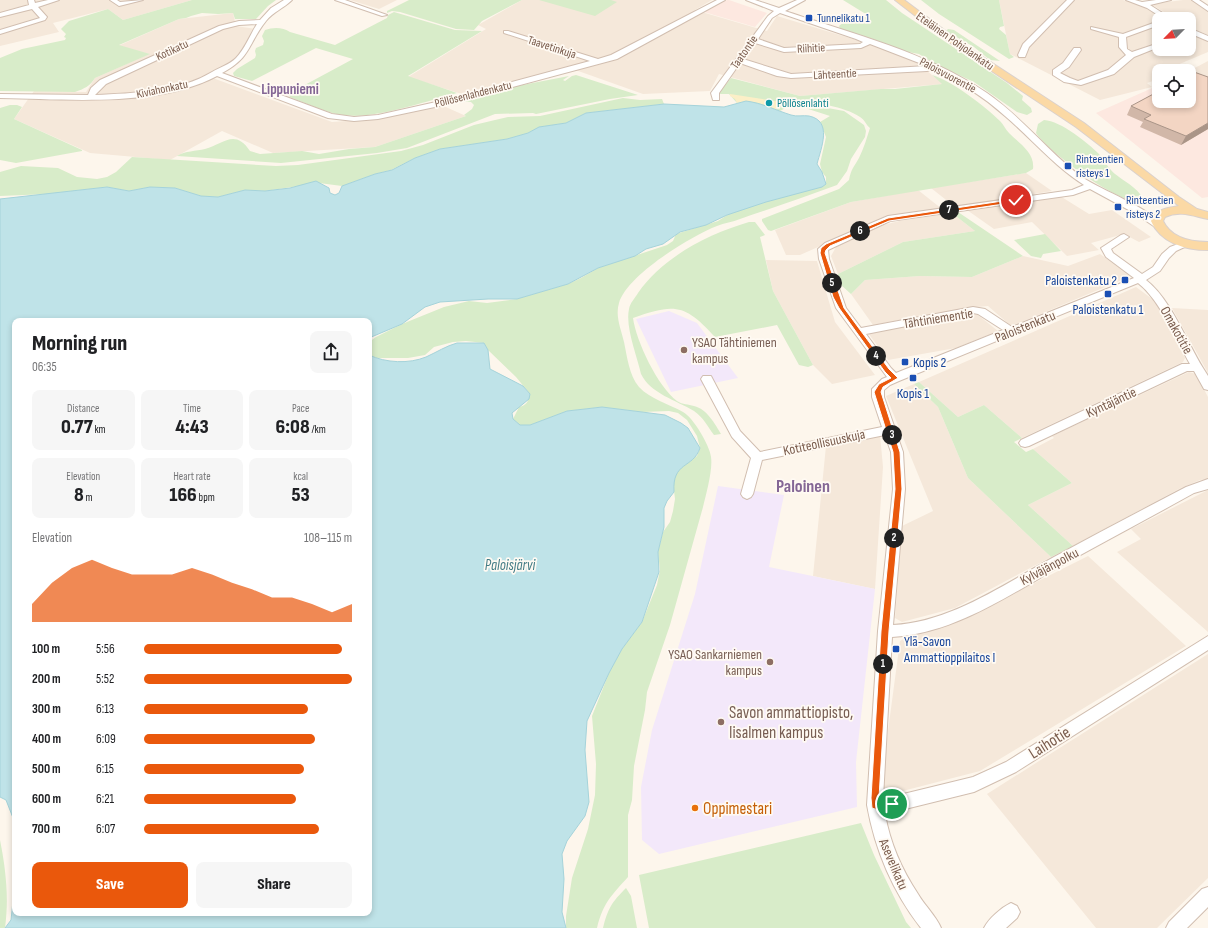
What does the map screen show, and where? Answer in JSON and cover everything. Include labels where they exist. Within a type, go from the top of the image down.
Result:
[{"type":"main road","name":"Eteläinen Pohjolankatu","points":[[899,0],[936,29],[1080,125],[1175,199],[1193,211]]},
{"type":"main road","name":"Eteläinen Pohjolankatu","points":[[1013,81],[1162,196],[1168,204],[1166,212]]},
{"type":"main road","points":[[1208,216],[1193,211],[1180,210],[1166,212],[1157,218],[1162,229],[1208,256]]},
{"type":"main road","points":[[1188,244],[1208,246]]},
{"type":"street","points":[[0,15],[32,3],[56,0]]},
{"type":"street","points":[[113,0],[118,4],[140,0]]},
{"type":"street","name":"Kiviahonkatu","points":[[0,96],[124,96],[162,91],[190,84],[215,74],[239,59],[247,49],[261,22],[272,10],[289,0]]},
{"type":"street","points":[[338,0],[384,15]]},
{"type":"street","name":"Pöllösenlahdenkatu","points":[[215,74],[331,116],[354,119],[378,118],[446,102],[614,57],[722,0]]},
{"type":"street","name":"Paloisvuorentie","points":[[749,0],[869,42],[900,51],[971,86],[1001,107],[1055,160],[1090,186],[1143,213],[1162,229]]},
{"type":"street","points":[[779,10],[802,0]]},
{"type":"street","points":[[1022,55],[1026,46],[1071,0]]},
{"type":"street","points":[[1129,0],[1144,4],[1157,12]]},
{"type":"street","points":[[1144,4],[1168,0]]},
{"type":"street","points":[[1195,0],[1208,9]]},
{"type":"street","points":[[0,32],[43,19],[44,17],[32,3]]},
{"type":"street","name":"Taatontie","points":[[716,98],[715,93],[770,17],[779,10]]},
{"type":"street","name":"Kotikatu","points":[[91,96],[94,90],[103,82],[221,27],[239,23],[261,22]]},
{"type":"street","points":[[1093,28],[1123,36],[1152,26]]},
{"type":"street","name":"Taavetinkuja","points":[[506,32],[597,61]]},
{"type":"street","points":[[1196,34],[1208,39]]},
{"type":"street","points":[[1123,36],[1123,50],[1131,55]]},
{"type":"street","name":"Riihitie","points":[[753,40],[784,50],[861,46],[869,42]]},
{"type":"street","points":[[1077,50],[1066,65],[1056,72],[1057,75],[1067,80],[1078,83],[1111,72],[1131,55],[1152,48]]},
{"type":"street","name":"Lähteentie","points":[[739,60],[780,74],[791,76],[927,69],[933,66]]},
{"type":"street","points":[[895,378],[887,371],[841,308],[822,253],[823,249],[828,245],[888,220],[1073,192],[1090,186]]},
{"type":"street","name":"Paloisvuorentie","points":[[1118,201],[1146,209],[1166,212]]},
{"type":"street","points":[[1162,229],[1165,256]]},
{"type":"street","name":"Omakotitie","points":[[1124,237],[1106,248],[1106,251],[1140,279],[1159,298],[1208,386]]},
{"type":"street","name":"Paloistenkatu","points":[[878,389],[886,382],[895,378],[1140,279],[1157,269],[1165,256],[1174,249],[1188,244]]},
{"type":"street","name":"Tähtiniementie","points":[[859,332],[973,310],[981,311],[1011,331]]},
{"type":"street","name":"Kyntäjäntie","points":[[1025,443],[1186,367],[1198,368]]},
{"type":"street","points":[[707,379],[736,434],[757,457],[747,494]]},
{"type":"street","name":"Asevelikatu","points":[[878,389],[878,397],[890,430],[898,462],[899,489],[885,631],[875,804],[878,824],[900,882],[918,911],[932,928]]},
{"type":"street","name":"Kotiteollisuuskuja","points":[[757,457],[874,432],[890,430]]},
{"type":"street","name":"Kylväjänpolku","points":[[885,631],[904,630],[951,616],[992,597],[1190,490],[1208,484]]},
{"type":"street","name":"Laihotie","points":[[875,804],[887,806],[974,784],[991,777],[1010,767],[1208,642]]},
{"type":"street","points":[[1175,928],[1208,895]]},
{"type":"street","points":[[994,928],[1011,912]]},
{"type":"shaded area","points":[[0,0],[192,0],[123,20],[108,9],[53,23],[59,32],[0,46]]},
{"type":"shaded area","points":[[350,0],[397,0],[379,9]]},
{"type":"shaded area","points":[[522,0],[712,0],[695,10],[767,31],[777,16],[876,46],[916,62],[943,84],[800,96],[719,74],[710,91],[643,94],[567,67],[468,96],[408,77],[486,29],[478,25]]},
{"type":"shaded area","points":[[727,0],[767,13],[755,27],[704,12]]},
{"type":"shaded area","points":[[999,0],[1123,0],[1140,5],[1152,12],[1152,56],[1196,56],[1196,36],[1208,41],[1208,52],[1180,64],[1152,64],[1152,81],[1147,83],[1152,87],[1100,100],[1010,54]]},
{"type":"shaded area","points":[[1192,0],[1208,11],[1208,35],[1196,30],[1196,12],[1164,12],[1151,4]]},
{"type":"shaded area","points":[[233,13],[236,26],[256,29],[232,67],[210,77],[332,122],[373,119],[439,104],[466,116],[375,147],[273,153],[222,131],[170,160],[90,153],[14,119],[34,91],[86,92],[95,78],[149,54],[118,46],[179,19]]},
{"type":"shaded area","points":[[1208,61],[1208,83],[1196,79],[1196,67]]},
{"type":"shaded area","points":[[1208,85],[1208,197],[1202,198],[1096,113],[1152,88],[1152,108],[1196,108],[1196,95]]},
{"type":"shaded area","points":[[1026,173],[1052,191],[955,207],[931,188]]},
{"type":"shaded area","points":[[918,190],[942,209],[888,216],[800,255],[786,255],[775,230],[851,202]]},
{"type":"shaded area","points":[[1060,196],[1089,214],[1112,210],[1151,237],[1139,242],[1124,234],[1091,243],[1099,250],[1067,256],[1032,222],[994,229],[967,210]]},
{"type":"shaded area","points":[[952,213],[975,231],[903,242],[838,274],[831,256],[836,247],[883,225],[904,220]]},
{"type":"shaded area","points":[[1100,254],[1129,274],[1129,277],[1014,325],[1010,325],[988,306],[966,308],[873,325],[851,294],[865,280],[920,276],[972,277],[1023,256],[1068,266]]},
{"type":"shaded area","points":[[766,260],[817,261],[835,322],[875,375],[832,384],[813,365],[773,291]]},
{"type":"shaded area","points":[[1136,287],[1155,301],[1185,358],[1183,362],[1022,438],[984,405],[958,417],[919,382]]},
{"type":"shaded area","points":[[1172,308],[1208,310],[1208,373]]},
{"type":"shaded area","name":"YSAO Tähtiniemen kampus","points":[[669,311],[697,323],[738,378],[671,392],[636,319]]},
{"type":"shaded area","points":[[972,314],[978,315],[998,331],[956,348],[888,360],[868,333]]},
{"type":"shaded area","points":[[1189,372],[1196,374],[1208,397],[1208,479],[1200,480],[1179,489],[1073,546],[1028,505],[1072,483],[1033,449],[1054,438],[1052,436]]},
{"type":"shaded area","points":[[914,384],[938,407],[968,478],[1051,557],[955,608],[902,622],[895,618],[902,526],[933,511],[886,396]]},
{"type":"shaded area","points":[[880,435],[883,467],[875,589],[813,576],[826,446]]},
{"type":"shaded area","name":"YSAO Sankarniemen kampus","points":[[718,486],[784,495],[769,567],[875,589],[856,762],[857,807],[659,854],[642,840],[641,787],[652,730],[695,594]]},
{"type":"shaded area","points":[[1208,490],[1208,632],[1117,552],[1141,539],[1131,529]]},
{"type":"shaded area","points":[[1088,556],[1186,646],[980,771],[891,794],[884,791],[884,761],[900,641],[909,636],[963,619]]},
{"type":"shaded area","points":[[1208,654],[1208,878],[1157,928],[1096,928],[987,794]]},
{"type":"green space","points":[[192,0],[276,0],[256,19],[235,19],[233,13],[202,13],[179,19],[119,45],[150,54],[95,78],[86,87],[75,92],[0,91],[0,58],[22,49],[65,40],[66,38],[64,37],[66,34],[61,29],[69,21],[108,9],[123,20]]},
{"type":"green space","points":[[409,0],[522,0],[482,21],[474,30],[456,29],[400,12],[392,11],[387,13],[387,11]]},
{"type":"green space","points":[[539,0],[611,0],[617,2],[595,16]]},
{"type":"green space","points":[[843,0],[886,0],[902,13],[1007,83],[1023,96],[1022,100],[1031,108],[1032,112],[1027,115],[1017,112],[974,82],[937,65],[919,54],[908,52],[870,38],[841,30],[839,26],[844,22],[869,16]]},
{"type":"green space","points":[[921,0],[999,0],[1004,26],[1000,27],[999,29],[1006,35],[1010,54],[1014,57],[1009,59],[939,14]]},
{"type":"green space","points":[[394,12],[455,30],[482,31],[408,76],[457,93],[400,109],[369,115],[343,115],[323,110],[290,97],[288,94],[353,59],[316,48],[252,81],[234,76],[233,73],[237,69],[255,58],[256,48],[263,45],[264,41],[262,36],[265,30],[271,28],[281,28],[335,45],[387,18],[388,15]]},
{"type":"green space","points":[[948,29],[954,30],[1000,61],[990,60],[974,47],[946,31]]},
{"type":"green space","points":[[576,75],[638,95],[536,114],[495,114],[407,148],[377,153],[281,163],[177,156],[187,152],[205,149],[223,141],[234,139],[239,140],[250,151],[260,154],[302,151],[319,154],[349,149],[375,147],[466,116],[464,115],[472,109],[474,105],[471,102],[460,101],[501,89],[569,76],[563,80],[565,81]]},
{"type":"green space","points":[[932,75],[949,82],[994,115],[1029,153],[1032,158],[1033,169],[1026,173],[851,202],[771,231],[768,230],[762,219],[839,189],[849,180],[870,128],[862,118],[853,113],[820,104],[796,100],[791,105],[780,111],[746,101],[737,103],[729,94],[718,94],[731,78],[800,96],[942,84]]},
{"type":"green space","points":[[623,98],[640,100],[662,99],[664,104],[586,113],[566,123],[540,127],[528,133],[507,139],[440,149],[415,158],[391,170],[342,186],[319,183],[265,191],[245,190],[218,197],[201,196],[175,188],[150,187],[129,191],[107,187],[48,194],[0,196],[0,172],[21,166],[58,168],[77,177],[97,179],[107,177],[116,172],[132,157],[276,166],[298,165],[401,151],[423,145],[474,125],[508,117],[540,116]]},
{"type":"green space","points":[[795,102],[844,111],[864,125],[866,131],[865,137],[851,159],[847,171],[837,185],[720,225],[692,238],[647,269],[624,292],[619,303],[619,322],[633,377],[643,391],[687,415],[700,432],[708,446],[711,457],[711,468],[703,507],[670,625],[647,692],[634,766],[632,800],[628,815],[628,877],[608,900],[599,919],[597,928],[566,928],[566,916],[572,878],[588,829],[595,795],[596,764],[592,716],[609,673],[622,649],[642,622],[657,585],[660,570],[658,552],[663,532],[670,522],[675,499],[673,482],[675,475],[682,466],[697,456],[700,448],[697,436],[687,420],[678,413],[669,411],[642,412],[602,407],[567,411],[530,425],[520,425],[513,419],[519,407],[527,403],[530,394],[516,377],[488,350],[484,343],[466,341],[453,342],[434,347],[425,355],[408,358],[375,358],[372,357],[372,340],[402,324],[444,307],[469,301],[487,303],[517,299],[568,284],[598,268],[667,245],[673,241],[676,234],[718,221],[732,212],[826,184],[826,177],[822,172],[820,164],[826,137],[820,122],[830,116],[802,107]]},
{"type":"green space","points":[[10,105],[22,107],[14,119],[82,151],[16,163],[0,160],[0,108]]},
{"type":"green space","points":[[1044,120],[1051,121],[1066,128],[1088,144],[1099,154],[1115,174],[1136,189],[1144,201],[1134,201],[1121,197],[1104,188],[1054,152],[1036,133],[1038,124]]},
{"type":"green space","points":[[958,212],[1023,256],[972,277],[920,276],[865,280],[851,294],[841,285],[838,274],[903,242],[975,231],[952,213]]},
{"type":"green space","points":[[749,222],[755,222],[765,235],[760,237],[773,291],[813,365],[808,367],[799,365],[777,325],[715,337],[695,318],[678,310],[659,310],[633,318],[638,339],[656,375],[677,401],[699,408],[707,414],[721,434],[714,435],[697,413],[657,392],[645,381],[641,374],[630,333],[628,316],[629,309],[630,305],[648,280],[673,258],[702,240]]},
{"type":"green space","points":[[1045,234],[1061,251],[1043,254],[1041,258],[1031,256],[1014,240]]},
{"type":"green space","points":[[919,382],[958,417],[984,405],[1022,438],[1014,442],[1026,452],[1033,449],[1072,483],[1028,505],[1073,546],[1051,557],[968,478],[938,407],[914,384]]},
{"type":"green space","points":[[861,823],[874,855],[906,922],[911,928],[649,928],[639,875]]},
{"type":"green space","points":[[0,840],[6,884],[7,906],[5,928],[0,928]]},
{"type":"green space","points":[[626,888],[631,896],[637,928],[603,928],[611,906]]},
{"type":"sand","name":"Pöllösenlahti","points":[[730,94],[781,102],[784,104],[778,106],[776,110],[757,103],[737,103],[735,99],[730,96]]},
{"type":"water","points":[[746,101],[763,105],[793,116],[809,116],[816,119],[821,123],[824,136],[817,164],[822,172],[826,184],[822,187],[766,202],[727,215],[706,225],[680,232],[663,244],[646,249],[635,256],[598,268],[568,284],[517,299],[440,302],[425,307],[402,324],[372,337],[372,318],[12,318],[12,815],[6,800],[0,797],[0,199],[107,187],[129,191],[150,187],[175,188],[201,196],[218,197],[245,190],[265,191],[290,188],[316,181],[329,188],[330,193],[335,195],[339,193],[342,186],[375,174],[392,170],[415,158],[440,149],[507,139],[528,133],[539,127],[566,123],[586,113],[664,104],[724,107]]},
{"type":"water","name":"Paloisjärvi","points":[[457,343],[484,343],[488,350],[490,369],[523,386],[530,394],[529,399],[512,413],[513,419],[520,425],[530,425],[567,411],[602,407],[642,412],[665,415],[681,423],[688,428],[700,448],[697,455],[676,475],[674,492],[664,508],[664,527],[658,552],[659,572],[642,622],[622,649],[587,721],[585,750],[589,802],[585,816],[567,841],[562,854],[564,879],[562,912],[566,928],[5,928],[11,920],[12,910],[12,916],[372,916],[372,356],[383,360],[405,362],[426,357],[445,347]]},
{"type":"building","points":[[1196,73],[1208,77],[1208,123],[1186,136],[1144,119],[1151,115],[1131,106],[1152,95],[1152,108],[1196,108]]},
{"type":"place","name":"Tunnelikatu 1","points":[[809,18]]},
{"type":"place","name":"Pöllösenlahti","points":[[769,103]]},
{"type":"place","name":"Rinteentien risteys 1","points":[[1068,166]]},
{"type":"place","name":"Rinteentien risteys 2","points":[[1118,207]]},
{"type":"place","name":"Paloistenkatu 2","points":[[1125,280]]},
{"type":"place","name":"Paloistenkatu 1","points":[[1108,294]]},
{"type":"place","name":"YSAO Tähtiniemen kampus","points":[[684,350]]},
{"type":"place","name":"Kopis 2","points":[[905,362]]},
{"type":"place","name":"Kopis 1","points":[[913,378]]},
{"type":"place","name":"Ylä-Savon Ammattioppilaitos I","points":[[896,649]]},
{"type":"place","name":"YSAO Sankarniemen kampus","points":[[770,662]]},
{"type":"place","name":"Savon ammattiopisto, Iisalmen kampus","points":[[721,722]]},
{"type":"place","name":"Oppimestari","points":[[695,808]]},
{"type":"district","name":"Lippuniemi","points":[[290,89]]},
{"type":"district","name":"Paloinen","points":[[803,486]]},
{"type":"route","points":[[892,804],[887,806],[875,804],[875,781],[885,631],[899,489],[897,452],[878,397],[878,389],[886,382],[895,378],[887,371],[841,308],[822,253],[823,249],[828,245],[888,220],[1016,200]]}]
